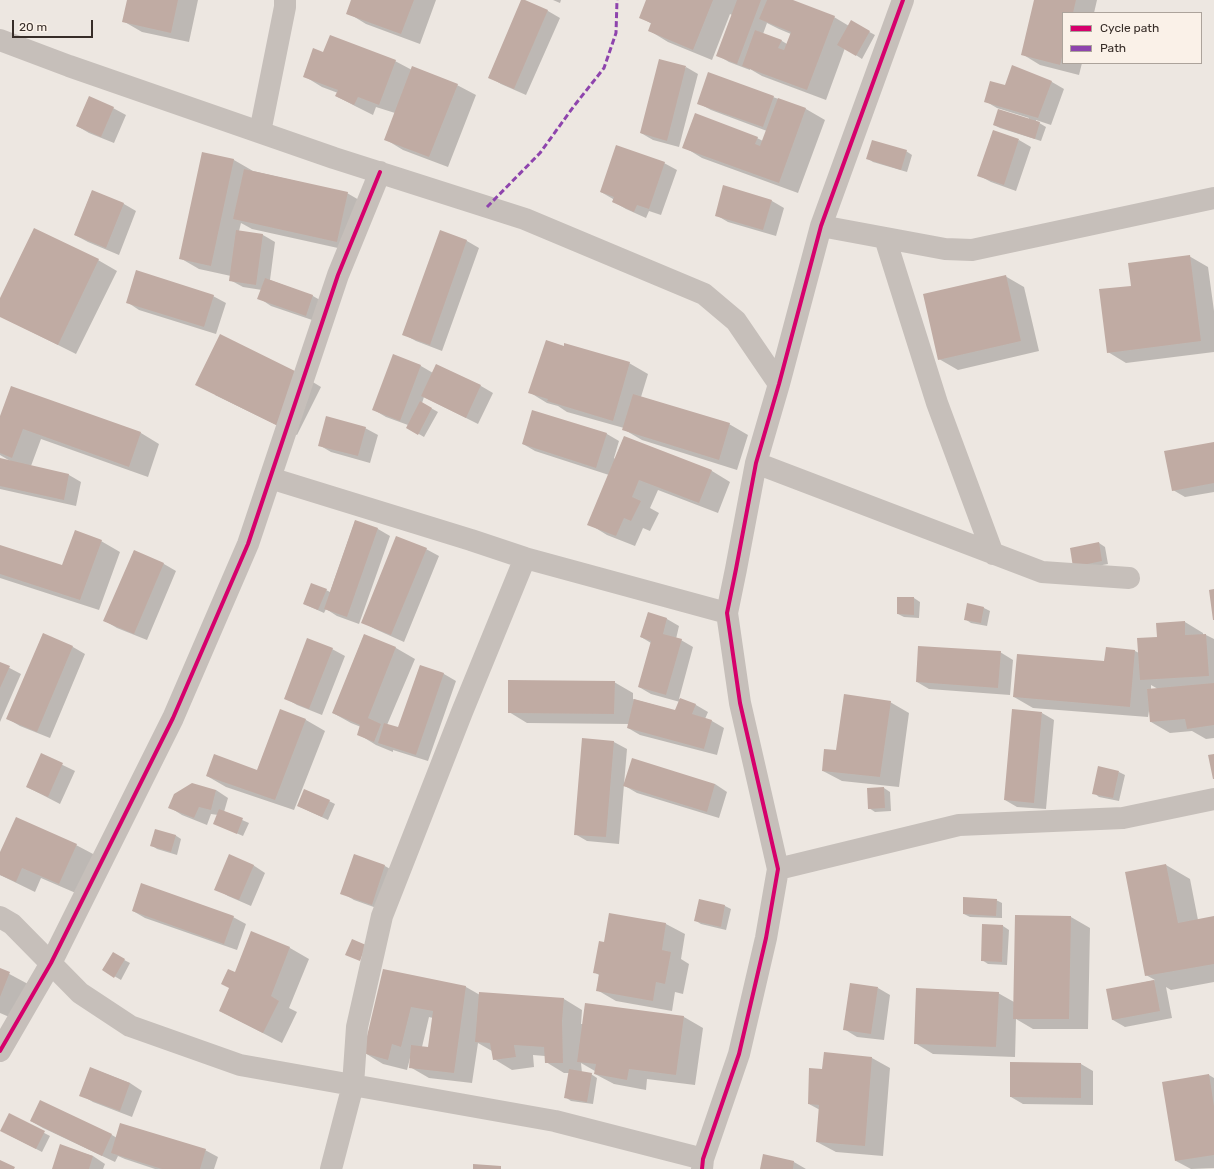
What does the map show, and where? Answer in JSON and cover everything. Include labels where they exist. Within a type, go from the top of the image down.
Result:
[{"type":"street","points":[[260,132],[285,7],[285,0]]},
{"type":"street","points":[[0,917],[12,924],[80,993],[130,1026],[240,1065],[555,1122],[702,1164],[739,1054],[766,938],[778,869],[740,703],[727,613],[756,463],[779,384],[821,226],[903,0]]},
{"type":"street","points":[[0,40],[69,66],[260,132],[525,219],[704,294],[736,321],[779,384]]},
{"type":"street","points":[[0,1051],[51,963],[172,718],[248,544],[338,275],[380,172]]},
{"type":"street","points":[[821,226],[945,249],[972,250],[1214,198]]},
{"type":"street","points":[[885,238],[937,403],[993,554]]},
{"type":"street","points":[[756,463],[1042,572],[1130,578]]},
{"type":"street","points":[[270,478],[525,558],[727,613]]},
{"type":"street","points":[[331,1169],[352,1085],[358,1027],[382,916],[462,712],[525,558]]},
{"type":"street","points":[[778,869],[959,825],[1123,818],[1214,799]]},
{"type":"building","points":[[127,0],[178,0],[171,33],[122,22]]},
{"type":"building","points":[[351,0],[414,0],[401,34],[346,14]]},
{"type":"building","points":[[521,0],[525,0],[548,10],[514,89],[488,78]]},
{"type":"building","points":[[646,0],[713,0],[693,50],[648,31],[651,23],[639,18]]},
{"type":"building","points":[[737,0],[761,0],[737,64],[716,56]]},
{"type":"building","points":[[767,0],[793,0],[835,16],[807,90],[742,66],[755,30],[782,40],[778,48],[784,50],[791,32],[759,19]]},
{"type":"building","points":[[1034,0],[1076,0],[1073,12],[1062,12],[1062,57],[1060,65],[1021,55]]},
{"type":"building","points":[[851,20],[870,31],[856,56],[837,45]]},
{"type":"building","points":[[330,35],[396,60],[379,105],[358,97],[354,105],[335,96],[338,90],[303,77],[313,48],[323,52]]},
{"type":"building","points":[[659,59],[686,66],[667,141],[640,133]]},
{"type":"building","points":[[1012,65],[1052,81],[1038,118],[984,102],[990,81],[1005,85]]},
{"type":"building","points":[[412,66],[458,84],[429,157],[384,140]]},
{"type":"building","points":[[708,72],[774,96],[763,127],[697,104]]},
{"type":"building","points":[[89,96],[114,107],[101,137],[76,126]]},
{"type":"building","points":[[778,98],[806,108],[779,183],[682,148],[695,113],[758,137],[755,144],[760,146]]},
{"type":"building","points":[[998,109],[1040,122],[1035,139],[993,125]]},
{"type":"building","points":[[993,130],[1019,139],[1004,185],[977,176]]},
{"type":"building","points":[[872,140],[907,150],[901,170],[866,159]]},
{"type":"building","points":[[616,145],[665,162],[649,209],[637,205],[634,212],[612,202],[614,197],[600,192]]},
{"type":"building","points":[[202,152],[234,159],[211,266],[179,259]]},
{"type":"building","points":[[244,169],[348,192],[337,242],[233,219]]},
{"type":"building","points":[[723,185],[772,200],[763,230],[715,216]]},
{"type":"building","points":[[92,190],[124,203],[106,248],[74,235]]},
{"type":"building","points":[[34,228],[99,259],[58,345],[0,317],[0,298]]},
{"type":"building","points":[[236,230],[263,234],[256,285],[229,281]]},
{"type":"building","points":[[440,230],[467,240],[430,345],[402,335]]},
{"type":"building","points":[[1190,255],[1201,341],[1107,353],[1099,289],[1131,286],[1128,263]]},
{"type":"building","points":[[136,270],[214,295],[204,327],[126,303]]},
{"type":"building","points":[[1006,275],[1021,341],[938,360],[923,294]]},
{"type":"building","points":[[265,278],[313,295],[306,316],[257,299]]},
{"type":"building","points":[[220,334],[303,375],[278,426],[195,385]]},
{"type":"building","points":[[546,340],[564,346],[564,343],[630,362],[613,421],[547,401],[548,399],[528,393]]},
{"type":"building","points":[[393,354],[421,365],[400,421],[372,410]]},
{"type":"building","points":[[436,364],[481,385],[466,418],[421,396]]},
{"type":"building","points":[[11,386],[141,432],[129,467],[23,429],[12,458],[0,453],[0,416]]},
{"type":"building","points":[[633,394],[730,423],[719,460],[622,430]]},
{"type":"building","points":[[420,401],[432,408],[418,435],[406,428]]},
{"type":"building","points":[[532,410],[607,433],[596,468],[522,444]]},
{"type":"building","points":[[326,416],[366,427],[358,456],[318,446]]},
{"type":"building","points":[[624,436],[712,470],[699,503],[639,480],[632,497],[641,501],[631,521],[624,518],[616,536],[587,525]]},
{"type":"building","points":[[1214,442],[1214,483],[1172,491],[1164,451]]},
{"type":"building","points":[[0,458],[69,474],[64,500],[0,486]]},
{"type":"building","points":[[355,520],[378,528],[347,617],[324,609]]},
{"type":"building","points":[[75,530],[102,540],[80,600],[0,574],[0,545],[62,565]]},
{"type":"building","points":[[396,536],[427,548],[391,635],[361,623]]},
{"type":"building","points":[[1099,542],[1102,561],[1073,567],[1070,548]]},
{"type":"building","points":[[134,550],[164,563],[134,634],[103,621]]},
{"type":"building","points":[[311,583],[327,589],[318,610],[303,604]]},
{"type":"building","points":[[1214,589],[1214,620],[1213,620],[1209,590]]},
{"type":"building","points":[[897,597],[914,597],[914,615],[897,614]]},
{"type":"building","points":[[967,603],[984,607],[981,623],[964,620]]},
{"type":"building","points":[[648,612],[667,618],[663,634],[682,639],[666,695],[638,687],[651,641],[640,637]]},
{"type":"building","points":[[1185,621],[1185,635],[1206,634],[1209,676],[1140,680],[1137,638],[1157,637],[1156,623]]},
{"type":"building","points":[[43,633],[73,646],[37,732],[6,719]]},
{"type":"building","points":[[364,634],[396,647],[368,718],[381,724],[374,742],[357,735],[360,725],[332,713]]},
{"type":"building","points":[[307,638],[333,648],[309,709],[284,699]]},
{"type":"building","points":[[918,646],[1001,651],[998,688],[916,682]]},
{"type":"building","points":[[1106,647],[1135,650],[1130,707],[1013,697],[1017,654],[1104,661]]},
{"type":"building","points":[[0,662],[10,666],[0,688]]},
{"type":"building","points":[[420,665],[444,673],[416,755],[378,743],[384,723],[398,727]]},
{"type":"building","points":[[508,680],[615,681],[614,714],[508,713]]},
{"type":"building","points":[[1214,683],[1214,725],[1187,729],[1185,719],[1150,722],[1147,689]]},
{"type":"building","points":[[844,694],[891,701],[880,777],[822,771],[824,749],[836,750]]},
{"type":"building","points":[[680,698],[696,704],[692,714],[712,720],[704,749],[627,728],[634,699],[675,710]]},
{"type":"building","points":[[280,709],[306,719],[275,800],[206,776],[214,754],[257,770]]},
{"type":"building","points":[[1012,709],[1042,712],[1034,803],[1004,800]]},
{"type":"building","points":[[582,738],[614,741],[606,837],[574,835]]},
{"type":"building","points":[[41,753],[63,763],[48,797],[26,787]]},
{"type":"building","points":[[1214,754],[1214,779],[1213,779],[1208,755]]},
{"type":"building","points":[[632,758],[715,784],[707,812],[623,786]]},
{"type":"building","points":[[1098,766],[1119,771],[1113,798],[1092,794]]},
{"type":"building","points":[[192,783],[216,790],[211,810],[199,807],[194,818],[168,808],[174,794]]},
{"type":"building","points":[[884,787],[885,808],[868,809],[867,788]]},
{"type":"building","points":[[304,789],[330,800],[322,817],[297,806]]},
{"type":"building","points":[[219,809],[243,818],[237,834],[213,824]]},
{"type":"building","points":[[16,817],[77,844],[59,884],[22,868],[16,882],[0,875],[0,852]]},
{"type":"building","points":[[155,829],[176,835],[171,852],[150,846]]},
{"type":"building","points":[[229,854],[254,865],[239,900],[214,890]]},
{"type":"building","points":[[354,854],[385,865],[372,905],[340,894]]},
{"type":"building","points":[[1166,864],[1178,923],[1214,916],[1214,964],[1145,976],[1125,872]]},
{"type":"building","points":[[141,883],[234,916],[224,944],[132,911]]},
{"type":"building","points":[[963,897],[997,899],[996,916],[963,914]]},
{"type":"building","points":[[699,899],[725,905],[721,927],[694,921]]},
{"type":"building","points":[[609,913],[666,923],[662,950],[671,952],[665,984],[656,982],[653,1001],[596,991],[599,974],[593,973],[599,941],[604,942]]},
{"type":"building","points":[[1015,915],[1071,916],[1069,1019],[1013,1019]]},
{"type":"building","points":[[982,924],[1003,925],[1002,962],[981,961]]},
{"type":"building","points":[[251,931],[290,947],[271,996],[279,1001],[263,1033],[219,1011],[229,988],[221,984],[228,969],[235,972]]},
{"type":"building","points":[[352,939],[366,945],[360,961],[345,955]]},
{"type":"building","points":[[113,952],[125,959],[114,978],[102,970]]},
{"type":"building","points":[[0,968],[10,972],[0,997]]},
{"type":"building","points":[[383,969],[466,986],[454,1073],[409,1068],[411,1045],[428,1047],[433,1011],[411,1007],[401,1047],[392,1044],[388,1060],[363,1053]]},
{"type":"building","points":[[1154,980],[1160,1011],[1112,1020],[1106,989]]},
{"type":"building","points":[[850,983],[878,987],[871,1034],[843,1030]]},
{"type":"building","points":[[916,988],[999,992],[996,1047],[914,1044]]},
{"type":"building","points":[[479,992],[564,998],[562,1021],[563,1063],[545,1063],[544,1047],[514,1045],[516,1057],[493,1060],[490,1043],[475,1042]]},
{"type":"building","points":[[585,1003],[684,1016],[676,1075],[629,1069],[627,1080],[594,1074],[596,1064],[577,1062]]},
{"type":"building","points":[[824,1052],[872,1057],[865,1146],[816,1142],[819,1105],[808,1104],[809,1068],[822,1069]]},
{"type":"building","points":[[1010,1062],[1081,1063],[1081,1098],[1010,1097]]},
{"type":"building","points":[[90,1067],[130,1083],[120,1111],[79,1096]]},
{"type":"building","points":[[569,1069],[592,1073],[587,1102],[564,1098]]},
{"type":"building","points":[[1209,1074],[1214,1106],[1214,1155],[1175,1161],[1162,1082]]},
{"type":"building","points":[[40,1100],[112,1134],[102,1156],[30,1121]]},
{"type":"building","points":[[9,1113],[45,1131],[36,1149],[0,1131]]},
{"type":"building","points":[[120,1123],[206,1149],[200,1169],[162,1169],[111,1153]]},
{"type":"building","points":[[60,1144],[93,1156],[89,1169],[52,1169]]},
{"type":"building","points":[[763,1154],[794,1161],[793,1169],[760,1169]]},
{"type":"building","points":[[0,1160],[15,1167],[14,1169],[0,1169]]},
{"type":"building","points":[[473,1164],[501,1166],[501,1169],[473,1169]]},
{"type":"marked path","points":[[487,207],[540,153],[604,68],[616,33],[617,0]]},
{"type":"cycle path","points":[[702,1169],[703,1159],[739,1054],[766,938],[778,869],[740,703],[727,613],[756,463],[779,384],[821,226],[903,0]]},
{"type":"cycle path","points":[[0,1051],[51,963],[173,718],[248,544],[338,275],[380,172]]}]
